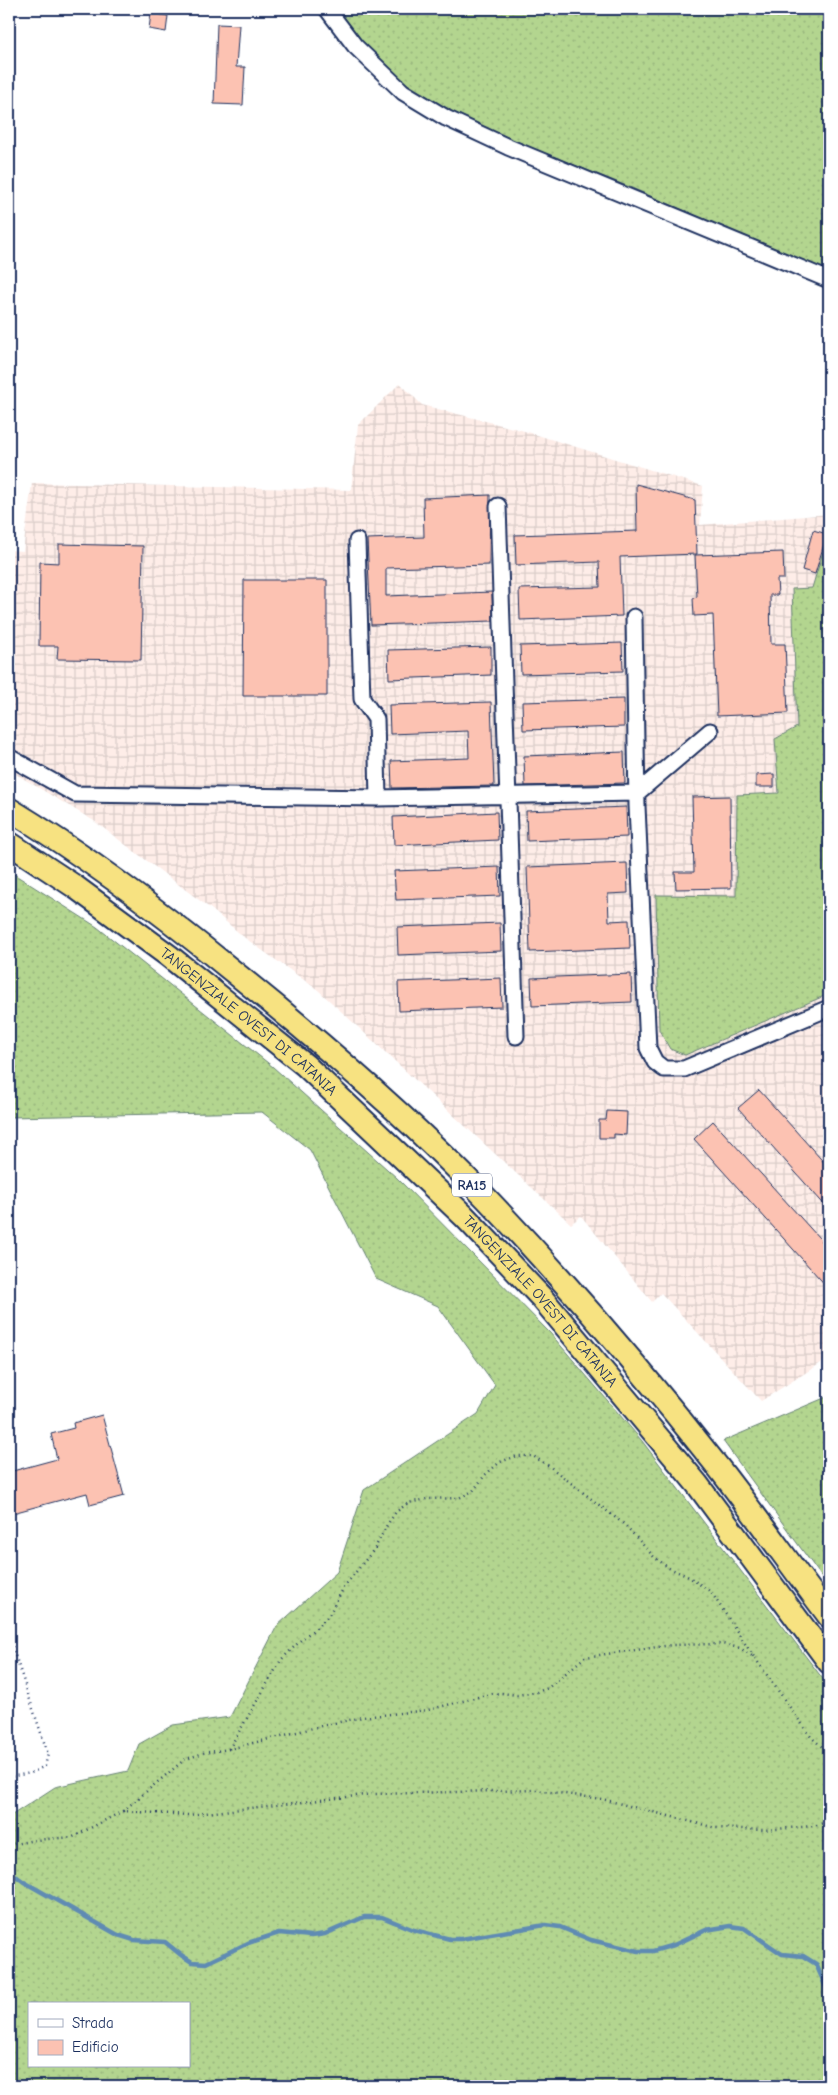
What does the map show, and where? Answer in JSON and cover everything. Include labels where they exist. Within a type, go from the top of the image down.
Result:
[{"type":"highway","name":"TANGENZIALE OVEST DI CATANIA","points":[[9,809],[40,828],[185,932],[314,1036],[408,1122],[485,1197],[562,1280],[631,1360],[718,1467],[829,1616]]},
{"type":"highway","name":"TANGENZIALE OVEST DI CATANIA","points":[[9,843],[169,956],[305,1065],[464,1216],[541,1297],[697,1484],[829,1662]]},
{"type":"highway","points":[[9,850],[52,872]]},
{"type":"street","points":[[327,9],[355,46],[403,92],[446,118],[508,146],[829,280]]},
{"type":"street","points":[[498,506],[516,1036]]},
{"type":"street","points":[[357,541],[362,699],[376,719],[378,798]]},
{"type":"street","points":[[634,617],[637,793],[648,1048],[655,1062],[664,1069],[684,1069],[829,1008]]},
{"type":"street","points":[[9,756],[75,794],[378,798],[637,793],[710,731]]},
{"type":"path","points":[[229,1749],[281,1660],[302,1638],[329,1615],[344,1587],[376,1548],[387,1525],[396,1512],[408,1503],[427,1499],[458,1498],[473,1491],[485,1475],[500,1462],[517,1456],[533,1456],[549,1466],[625,1525],[654,1557],[669,1568],[690,1577],[711,1592],[755,1658],[812,1737],[829,1753]]},
{"type":"path","points":[[9,1636],[48,1754],[45,1766],[31,1773],[9,1777]]},
{"type":"path","points":[[9,1845],[35,1840],[73,1838],[123,1811],[184,1760],[203,1753],[229,1749],[363,1717],[428,1710],[495,1694],[517,1695],[537,1692],[548,1688],[585,1657],[595,1654],[620,1653],[672,1645],[722,1644],[740,1648],[755,1658]]},
{"type":"path","points":[[123,1811],[188,1815],[373,1794],[536,1790],[602,1800],[716,1828],[764,1830],[814,1826],[829,1820]]},
{"type":"shaded area","points":[[400,383],[422,405],[521,430],[703,486],[700,525],[829,514],[829,532],[812,588],[792,590],[797,727],[775,739],[779,793],[737,795],[737,896],[656,896],[659,1030],[685,1055],[829,994],[829,1358],[761,1401],[661,1293],[652,1302],[581,1216],[571,1224],[318,990],[245,938],[211,909],[94,821],[9,770],[9,550],[23,551],[32,483],[351,490],[358,425]]},
{"type":"green space","points":[[335,9],[829,9],[829,273],[632,188],[474,125],[428,101],[378,60]]},
{"type":"green space","points":[[829,532],[829,994],[685,1055],[670,1049],[659,1030],[656,895],[736,896],[737,795],[779,793],[775,739],[797,727],[792,589],[812,588]]},
{"type":"green space","points":[[9,871],[97,927],[273,1067],[397,1178],[550,1333],[642,1441],[829,1687],[829,2086],[9,2086],[9,1817],[55,1787],[128,1771],[139,1744],[173,1725],[230,1717],[277,1626],[337,1572],[364,1490],[478,1414],[495,1385],[438,1306],[376,1279],[310,1150],[262,1112],[9,1117]]},
{"type":"green space","points":[[829,1396],[829,1587],[723,1441]]},
{"type":"building","points":[[151,13],[168,16],[166,32],[149,29]]},
{"type":"building","points":[[217,24],[239,25],[236,67],[245,67],[243,105],[214,104]]},
{"type":"building","points":[[636,484],[695,500],[697,554],[620,557],[622,616],[520,620],[519,589],[600,587],[599,562],[516,565],[515,535],[637,531]]},
{"type":"building","points":[[490,495],[489,565],[386,568],[386,596],[492,592],[493,621],[371,625],[367,539],[424,537],[423,498]]},
{"type":"building","points":[[813,530],[827,534],[815,574],[802,570]]},
{"type":"building","points":[[59,544],[143,546],[141,660],[57,659],[58,646],[39,646],[40,562],[59,563]]},
{"type":"building","points":[[783,552],[784,579],[777,579],[778,595],[770,595],[771,644],[785,644],[788,713],[717,716],[713,615],[694,616],[693,598],[697,597],[695,555]]},
{"type":"building","points":[[244,580],[327,580],[327,696],[243,696]]},
{"type":"building","points":[[622,643],[623,671],[521,674],[520,646]]},
{"type":"building","points":[[491,647],[491,675],[389,679],[388,650]]},
{"type":"building","points":[[624,699],[624,727],[523,730],[522,702]]},
{"type":"building","points":[[491,702],[494,786],[392,788],[391,761],[469,758],[468,731],[390,734],[389,705]]},
{"type":"building","points":[[624,752],[625,783],[525,786],[524,756]]},
{"type":"building","points":[[774,774],[774,787],[756,787],[756,775]]},
{"type":"building","points":[[730,796],[731,888],[676,889],[675,872],[694,872],[692,797]]},
{"type":"building","points":[[626,807],[627,837],[527,841],[526,811]]},
{"type":"building","points":[[497,812],[498,840],[394,845],[393,817]]},
{"type":"building","points":[[627,863],[628,893],[608,894],[609,921],[629,920],[630,948],[530,952],[527,867]]},
{"type":"building","points":[[499,867],[500,896],[396,900],[394,871]]},
{"type":"building","points":[[500,923],[501,951],[398,955],[397,927]]},
{"type":"building","points":[[631,974],[632,1002],[532,1006],[531,978]]},
{"type":"building","points":[[501,978],[502,1007],[399,1011],[398,982]]},
{"type":"building","points":[[759,1090],[829,1168],[829,1210],[738,1108]]},
{"type":"building","points":[[607,1111],[627,1112],[626,1135],[614,1134],[614,1138],[599,1138],[599,1120],[606,1120]]},
{"type":"building","points":[[713,1121],[829,1249],[829,1289],[694,1139]]},
{"type":"building","points":[[102,1415],[124,1496],[90,1505],[87,1493],[9,1514],[9,1472],[57,1459],[51,1434],[74,1428],[73,1423]]},
{"type":"waterway","points":[[9,1871],[24,1882],[118,1935],[134,1940],[165,1942],[192,1962],[206,1963],[248,1943],[279,1933],[311,1936],[325,1934],[364,1917],[382,1917],[414,1930],[450,1939],[461,1939],[545,1925],[560,1927],[591,1940],[638,1951],[653,1951],[674,1945],[706,1930],[730,1926],[744,1928],[782,1954],[803,1956],[816,1964],[829,1994]]}]
